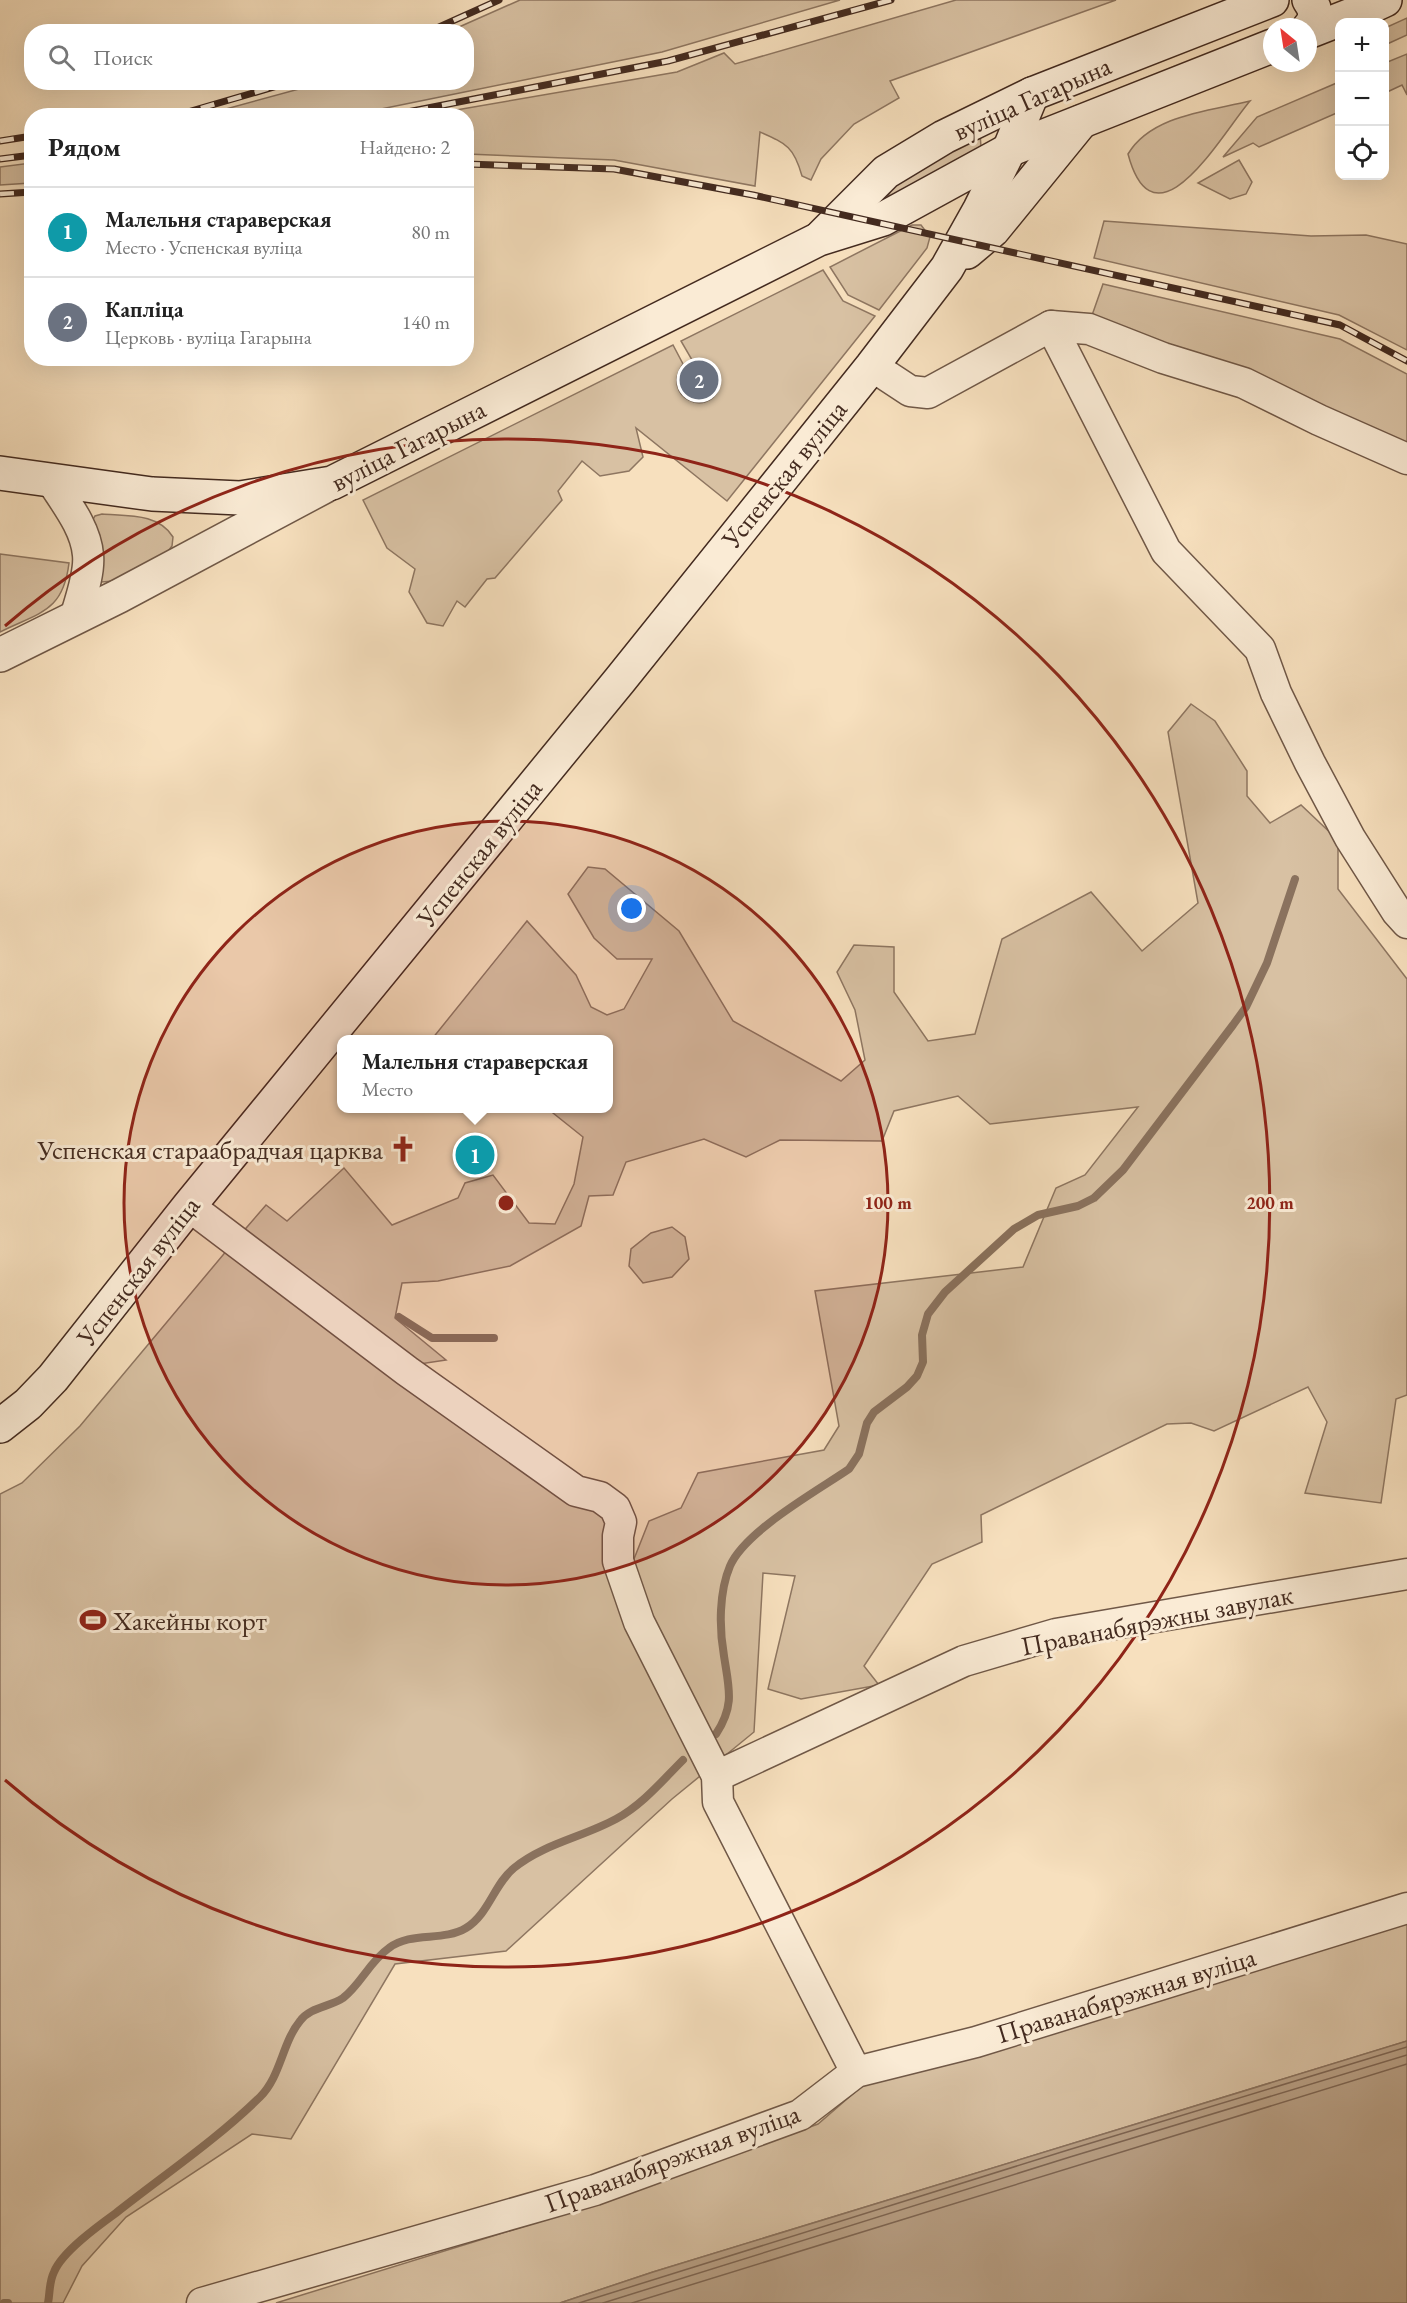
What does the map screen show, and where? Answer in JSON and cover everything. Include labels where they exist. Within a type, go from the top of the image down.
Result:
[{"type":"main road","name":"вуліца Гагарына","points":[[819,239],[886,172],[944,137],[1032,94],[1272,0]]},
{"type":"main road","points":[[1309,0],[1314,8],[1315,18]]},
{"type":"main road","points":[[1317,26],[1385,0]]},
{"type":"main road","name":"вуліца Гагарына","points":[[0,656],[332,483],[819,239],[883,219],[1009,150],[1263,50]]},
{"type":"main road","name":"Успенская вуліца","points":[[0,1426],[28,1404],[53,1378],[189,1206],[613,689],[872,366],[947,268],[1009,150],[1032,94]]},
{"type":"main road","name":"Успенская вуліца","points":[[947,268],[993,230],[1081,121]]},
{"type":"main road","points":[[943,186],[965,193],[977,214]]},
{"type":"main road","points":[[0,472],[152,494],[240,498],[332,483]]},
{"type":"street","points":[[1051,326],[1166,551],[1260,650],[1276,693],[1350,838],[1397,912],[1407,923]]},
{"type":"street","points":[[872,366],[910,391],[928,393],[1051,326],[1089,328],[1163,358],[1244,383],[1319,420],[1407,459]]},
{"type":"street","points":[[51,480],[80,527],[88,555],[84,588],[75,618]]},
{"type":"street","points":[[189,1206],[424,1384],[576,1491],[600,1497],[615,1508],[621,1522],[618,1536],[618,1562],[639,1622],[717,1776],[718,1802],[856,2072]]},
{"type":"street","name":"Праванабярэжны завулак","points":[[717,1776],[964,1661],[1056,1634],[1407,1574]]},
{"type":"street","name":"Праванабярэжная вуліца","points":[[202,2303],[595,2190],[800,2115],[856,2072],[976,2042],[1407,1908]]},
{"type":"shaded area","points":[[520,0],[840,0],[662,52],[386,108],[230,108],[295,90],[474,90],[474,24],[466,24]]},
{"type":"shaded area","points":[[956,0],[1116,0],[890,81],[899,98],[854,124],[821,159],[811,180],[802,176],[796,159],[788,148],[760,132],[755,186],[614,160],[474,154],[474,108],[468,108],[677,72],[724,53],[735,64]]},
{"type":"shaded area","points":[[1407,18],[1407,35],[1389,43],[1389,26]]},
{"type":"shaded area","points":[[1407,54],[1407,95],[1402,85],[1389,91],[1389,61]]},
{"type":"shaded area","points":[[1335,84],[1335,114],[1259,147],[1253,143],[1223,157],[1257,117]]},
{"type":"shaded area","points":[[1250,101],[1207,158],[1189,177],[1171,190],[1155,193],[1140,182],[1128,154],[1138,141],[1151,131],[1182,117]]},
{"type":"shaded area","points":[[980,133],[981,147],[893,199],[888,196],[901,172]]},
{"type":"shaded area","points":[[1239,160],[1252,182],[1246,194],[1230,199],[1198,183]]},
{"type":"shaded area","points":[[24,164],[24,183],[0,185],[0,167]]},
{"type":"shaded area","points":[[1104,221],[1311,236],[1366,235],[1407,244],[1407,350],[1339,315],[1094,258]]},
{"type":"shaded area","points":[[912,225],[921,225],[930,237],[927,248],[879,310],[848,295],[830,267]]},
{"type":"shaded area","points":[[823,270],[843,301],[875,316],[727,501],[636,428],[643,457],[629,471],[600,476],[582,461],[558,491],[562,500],[495,578],[487,579],[465,607],[457,601],[443,626],[427,623],[409,592],[415,569],[387,548],[363,500],[673,345],[683,364],[678,376],[678,386],[682,394],[689,400],[706,402],[714,397],[719,387],[718,371],[709,362],[692,360],[681,341]]},
{"type":"shaded area","points":[[1103,284],[1340,339],[1407,374],[1407,452],[1090,321]]},
{"type":"shaded area","points":[[102,514],[142,517],[160,524],[173,537],[172,546],[166,554],[114,581],[101,582],[97,577],[91,523],[95,516]]},
{"type":"shaded area","points":[[0,554],[69,563],[66,579],[55,601],[38,614],[0,632]]},
{"type":"shaded area","points":[[1191,704],[1215,721],[1247,771],[1247,796],[1270,823],[1301,805],[1338,840],[1338,889],[1407,979],[1407,1395],[1396,1399],[1381,1503],[1305,1493],[1327,1422],[1308,1387],[1214,1431],[1191,1423],[1167,1424],[981,1515],[982,1542],[932,1564],[864,1666],[879,1685],[801,1699],[768,1689],[795,1576],[763,1573],[754,1732],[672,1799],[506,1951],[395,1964],[291,2139],[252,2134],[126,2217],[82,2266],[63,2303],[0,2303],[0,1494],[22,1483],[80,1426],[228,1249],[604,1515],[632,1564],[649,1521],[681,1508],[698,1473],[824,1450],[839,1426],[815,1291],[1023,1267],[1056,1188],[1085,1175],[1138,1107],[990,1124],[958,1096],[894,1111],[882,1141],[780,1140],[746,1157],[704,1139],[626,1162],[613,1195],[589,1196],[581,1226],[510,1266],[438,1281],[402,1283],[395,1318],[446,1360],[413,1365],[241,1234],[266,1205],[287,1221],[344,1168],[392,1225],[458,1198],[465,1183],[493,1175],[529,1223],[555,1224],[574,1184],[583,1137],[553,1113],[613,1113],[613,1035],[435,1035],[527,921],[576,975],[591,1007],[607,1015],[624,1009],[652,959],[617,959],[594,938],[568,894],[588,867],[605,869],[679,931],[733,1021],[841,1081],[865,1060],[855,1010],[837,972],[854,945],[894,947],[894,992],[928,1041],[975,1034],[1002,939],[1091,892],[1142,951],[1198,903],[1168,732]]},
{"type":"shaded area","points":[[672,1227],[685,1237],[689,1259],[672,1277],[643,1283],[629,1266],[631,1249],[651,1233]]},
{"type":"shaded area","points":[[1407,1919],[1407,2041],[653,2272],[560,2303],[276,2303],[606,2201],[818,2124],[862,2086]]},
{"type":"water","points":[[1407,2041],[1407,2303],[560,2303],[653,2272]]},
{"type":"waterway","points":[[716,1734],[726,1714],[729,1696],[721,1634],[722,1599],[726,1576],[738,1553],[750,1539],[783,1513],[849,1469],[859,1454],[867,1423],[874,1412],[907,1387],[917,1376],[923,1362],[922,1335],[928,1314],[945,1292],[1014,1229],[1038,1215],[1078,1206],[1094,1198],[1123,1170],[1246,1007],[1267,963],[1295,879]]},
{"type":"waterway","points":[[399,1317],[432,1338],[494,1338]]},
{"type":"waterway","points":[[48,2303],[54,2272],[72,2248],[208,2143],[260,2097],[273,2079],[289,2039],[304,2016],[343,1998],[376,1959],[398,1943],[417,1938],[447,1935],[466,1928],[480,1915],[501,1882],[514,1868],[550,1847],[616,1819],[634,1807],[683,1760]]},
{"type":"railway","points":[[446,24],[499,0]]},
{"type":"railway","points":[[428,108],[668,61],[891,0]]},
{"type":"railway","points":[[202,108],[263,90]]},
{"type":"railway","points":[[0,141],[24,137]]},
{"type":"railway","points":[[0,159],[24,156]]},
{"type":"railway","points":[[474,164],[614,169],[753,195],[1340,325],[1407,361]]},
{"type":"railway","points":[[0,194],[24,192]]},
{"type":"place","name":"Капліца","points":[[699,380]]},
{"type":"place","name":"Успенская стараабрадчая царква","points":[[403,1149]]},
{"type":"place","name":"Малельня стараверская","points":[[475,1155]]},
{"type":"place","name":"Хакейны корт","points":[[93,1620]]}]
